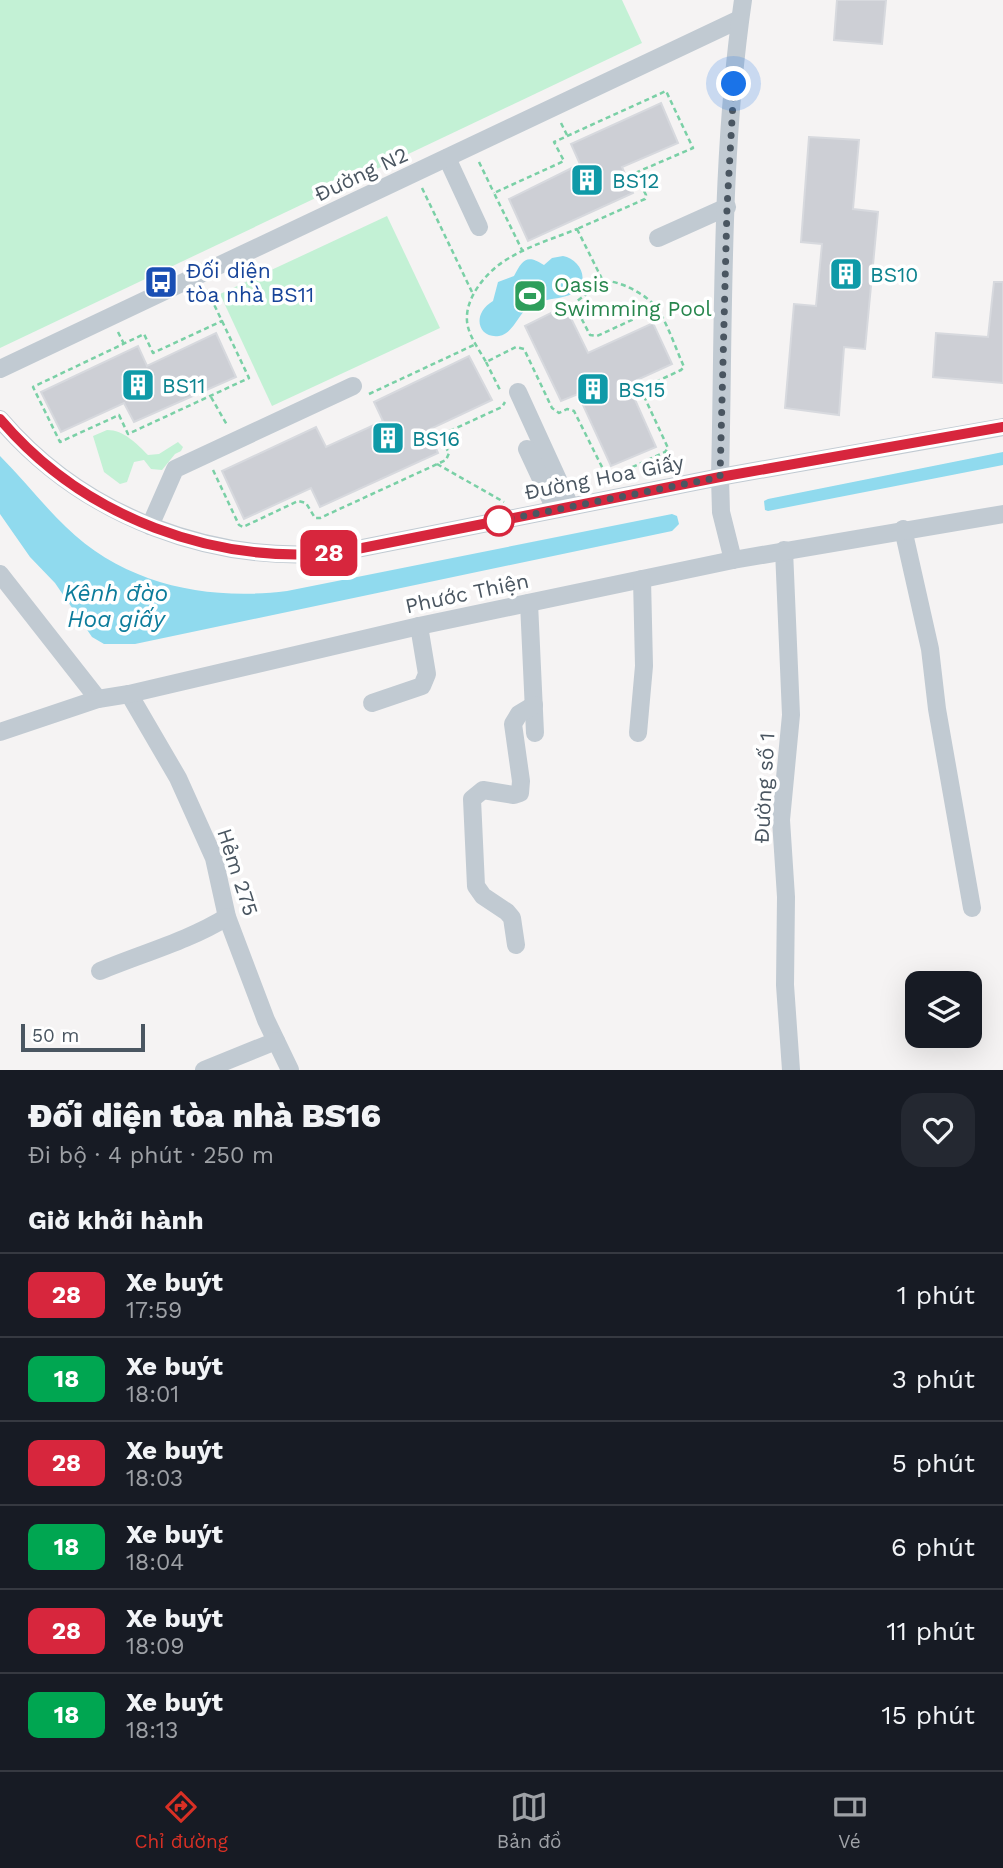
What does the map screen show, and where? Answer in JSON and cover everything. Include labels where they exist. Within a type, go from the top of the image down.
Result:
[{"type":"street","points":[[733,560],[721,512],[720,477],[727,208],[732,106],[743,0]]},
{"type":"street","name":"Đường N2","points":[[0,369],[740,19]]},
{"type":"street","points":[[447,158],[479,227]]},
{"type":"street","points":[[658,238],[727,208]]},
{"type":"street","points":[[518,392],[563,508]]},
{"type":"street","points":[[150,526],[175,469],[235,440],[356,393]]},
{"type":"street","name":"Đường Hoa Giấy","points":[[0,419],[27,449],[72,485],[99,502],[150,526],[175,536],[227,548],[296,556],[342,552],[720,477],[1003,427]]},
{"type":"street","points":[[527,449],[563,508]]},
{"type":"street","name":"Phước Thiện","points":[[0,732],[98,699],[419,626],[784,550],[1003,514]]},
{"type":"street","points":[[904,530],[930,649],[937,709],[972,908]]},
{"type":"street","name":"Đường số 1","points":[[784,550],[791,715],[781,820],[786,897],[785,985],[792,1070]]},
{"type":"street","points":[[0,575],[98,699]]},
{"type":"street","points":[[638,733],[643,666],[642,579]]},
{"type":"street","points":[[529,603],[535,733]]},
{"type":"street","points":[[372,703],[422,686],[427,674],[419,626]]},
{"type":"street","name":"Hẻm 275","points":[[129,694],[178,778],[214,858],[227,917],[290,1070]]},
{"type":"street","points":[[516,945],[512,918],[483,896],[476,886],[472,799],[476,793],[483,790],[514,795],[520,793],[521,781],[513,724],[519,714],[534,705]]},
{"type":"street","points":[[100,971],[178,942],[227,917]]},
{"type":"street","points":[[204,1070],[276,1041]]},
{"type":"path","points":[[213,468],[239,525],[243,527],[298,501],[306,503],[315,518],[320,518],[449,457],[442,440],[443,434],[505,403],[468,327],[467,309],[472,292],[509,257],[645,199],[646,195],[635,173],[693,148],[666,90],[554,142],[564,161],[494,193]]},
{"type":"path","points":[[471,147],[523,252]]},
{"type":"path","points":[[415,173],[472,292]]},
{"type":"path","points":[[577,229],[603,281]]},
{"type":"path","points":[[200,275],[222,321],[249,378],[128,435],[119,415],[61,442],[33,387],[144,334],[153,353],[222,321]]},
{"type":"path","points":[[486,362],[516,347],[524,349],[552,408],[559,413],[567,409],[574,411],[606,475],[611,477],[665,452],[668,448],[643,394],[647,386],[684,367],[658,308],[632,288],[603,281],[576,302],[576,308],[590,335],[597,336],[658,308]]},
{"type":"path","points":[[356,393],[476,344]]},
{"type":"path","points":[[211,396],[235,440]]},
{"type":"path","points":[[437,464],[527,515]]},
{"type":"green space","points":[[0,0],[622,0],[642,43],[0,348]]},
{"type":"green space","points":[[387,216],[440,328],[272,406],[220,294]]},
{"type":"green space","points":[[107,430],[125,435],[148,455],[159,454],[178,442],[183,447],[162,470],[151,469],[144,460],[134,462],[127,482],[120,484],[104,472],[93,436]]},
{"type":"water","name":"Oasis Swimming Pool","points":[[563,256],[574,261],[581,270],[582,281],[575,292],[529,307],[504,334],[492,336],[482,330],[482,312],[493,301],[498,282],[514,276],[525,260],[538,261],[544,265],[552,258]]},
{"type":"water","points":[[1003,452],[1003,465],[765,510],[764,501],[768,499]]},
{"type":"water","name":"Kênh đào Hoa giấy","points":[[0,456],[66,527],[89,547],[114,563],[169,584],[227,593],[287,591],[672,514],[677,516],[679,524],[672,531],[135,644],[104,644],[92,637],[55,583],[30,557],[0,514]]},
{"type":"building","points":[[837,0],[886,0],[882,44],[834,40]]},
{"type":"building","name":"BS12","points":[[661,103],[678,143],[622,167],[633,193],[528,241],[509,199],[580,164],[571,144]]},
{"type":"building","name":"BS10","points":[[809,137],[859,140],[853,209],[878,212],[865,349],[844,347],[839,415],[785,408],[794,304],[816,306],[822,244],[801,242]]},
{"type":"building","points":[[994,282],[1003,282],[1003,383],[933,377],[936,333],[988,337]]},
{"type":"building","name":"BS15","points":[[565,306],[588,353],[653,323],[672,364],[628,384],[656,447],[611,466],[578,394],[561,401],[525,326]]},
{"type":"building","name":"BS11","points":[[216,333],[236,377],[134,422],[124,403],[61,432],[41,392],[138,346],[147,366]]},
{"type":"building","name":"BS16","points":[[469,356],[492,400],[428,430],[438,453],[320,507],[311,488],[244,519],[222,471],[316,427],[326,447],[383,421],[374,402]]},
{"type":"bus line","name":"28","points":[[0,419],[27,449],[48,467],[99,502],[127,516],[175,536],[200,542],[251,552],[296,556],[342,552],[720,477],[1003,427]]},
{"type":"place","name":"BS12","points":[[587,180]]},
{"type":"place","name":"BS10","points":[[846,274]]},
{"type":"place","name":"Đối diện tòa nhà BS11","points":[[161,282]]},
{"type":"place","name":"Oasis Swimming Pool","points":[[530,296]]},
{"type":"place","name":"BS11","points":[[138,385]]},
{"type":"place","name":"BS15","points":[[593,389]]},
{"type":"place","name":"BS16","points":[[388,438]]},
{"type":"route","points":[[499,521],[720,477],[727,208],[734,84]]}]
